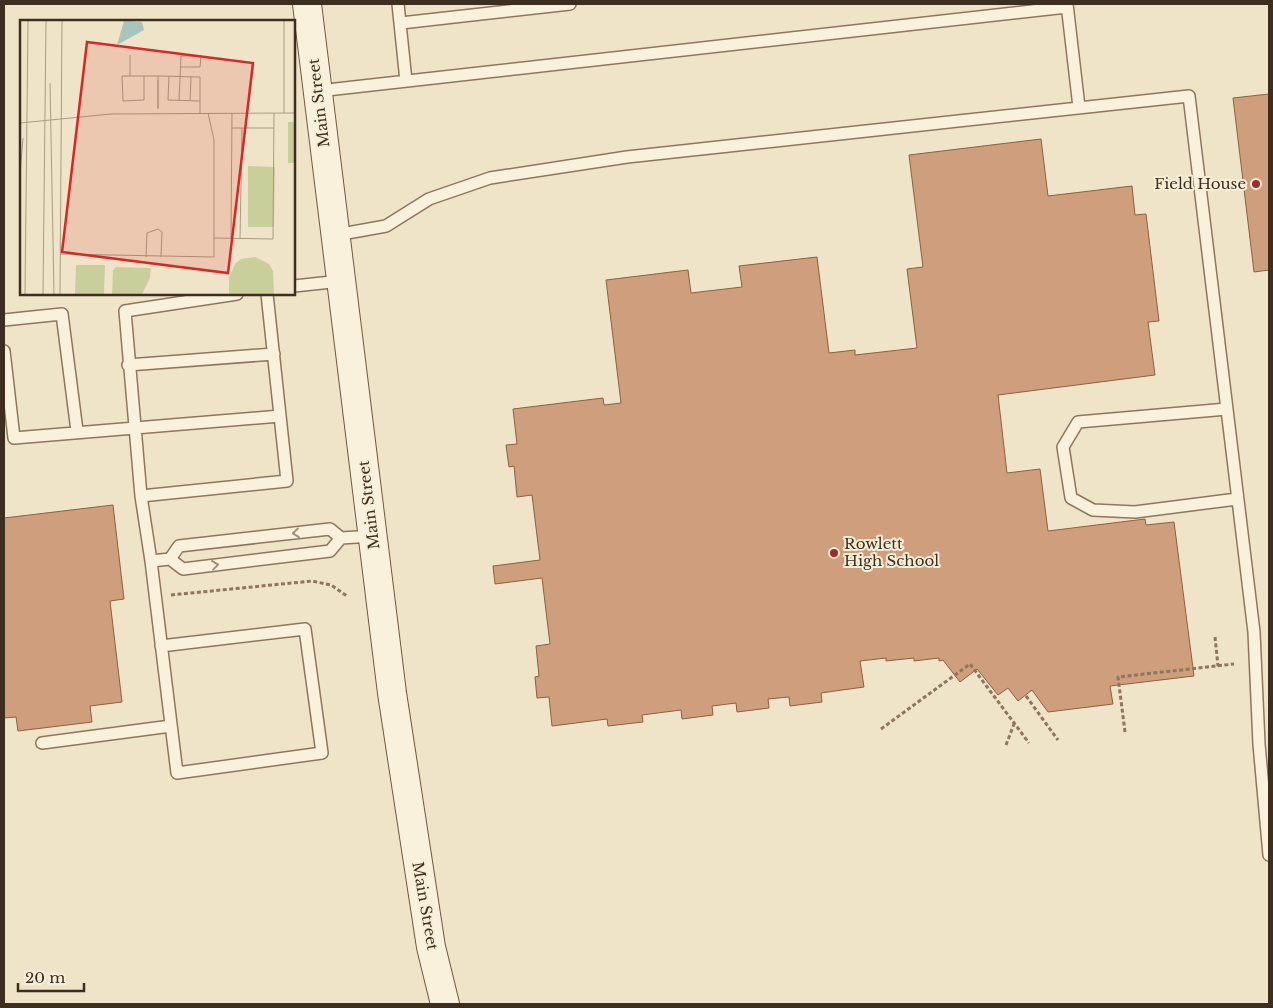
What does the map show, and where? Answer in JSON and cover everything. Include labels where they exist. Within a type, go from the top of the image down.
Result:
[{"type":"street","name":"Main Street","points":[[307,4],[372,536],[409,813],[431,947],[445,1004]]},
{"type":"lane","points":[[398,4],[406,81]]},
{"type":"lane","points":[[401,23],[570,4]]},
{"type":"lane","points":[[318,91],[1067,5],[1079,108]]},
{"type":"lane","points":[[336,235],[386,226],[429,198],[490,178],[627,157],[1189,96],[1254,632],[1259,744],[1269,855]]},
{"type":"lane","points":[[295,286],[341,282]]},
{"type":"lane","points":[[161,646],[305,628],[322,753],[177,773],[161,646],[151,561],[141,496],[128,366],[125,311],[230,295]]},
{"type":"lane","points":[[141,496],[287,481],[267,295]]},
{"type":"lane","points":[[4,320],[62,314],[77,431]]},
{"type":"lane","points":[[4,351],[14,438],[77,431],[280,416]]},
{"type":"lane","points":[[128,366],[274,354]]},
{"type":"lane","points":[[1227,409],[1078,422],[1063,447],[1071,498],[1093,510],[1134,512],[1238,499]]},
{"type":"lane","points":[[170,559],[179,546],[275,535],[330,529],[341,538],[372,536]]},
{"type":"lane","points":[[275,535],[277,557]]},
{"type":"lane","points":[[151,561],[170,559],[183,569],[330,551],[341,538]]},
{"type":"lane","points":[[42,743],[171,726]]},
{"type":"path","points":[[155,597],[312,581],[331,585],[347,596]]},
{"type":"path","points":[[1215,636],[1218,666]]},
{"type":"path","points":[[880,729],[970,664],[1028,743]]},
{"type":"path","points":[[1125,732],[1118,676],[1234,664]]},
{"type":"path","points":[[1026,696],[1058,740]]},
{"type":"path","points":[[1006,745],[1014,724]]},
{"type":"building","name":"Field House","points":[[1269,94],[1269,270],[1254,272],[1233,98]]},
{"type":"building","name":"Rowlett High School","points":[[1041,139],[1048,196],[1132,186],[1135,215],[1146,214],[1159,321],[1148,322],[1155,375],[998,395],[1007,473],[1040,469],[1048,531],[1145,519],[1146,525],[1174,522],[1194,676],[1110,686],[1113,704],[1048,712],[1032,690],[1018,701],[1008,688],[998,695],[977,669],[960,682],[943,660],[939,661],[939,658],[914,661],[914,658],[886,661],[886,658],[860,661],[864,687],[821,693],[822,702],[790,706],[789,697],[768,699],[769,708],[737,712],[736,703],[712,706],[713,715],[682,719],[681,710],[642,715],[643,722],[608,726],[607,719],[552,726],[549,697],[537,698],[535,677],[539,676],[536,646],[550,644],[542,578],[495,584],[493,566],[540,560],[532,495],[517,497],[514,466],[509,467],[506,445],[517,444],[513,409],[603,398],[604,405],[621,403],[606,280],[688,270],[691,293],[742,287],[739,266],[817,257],[829,353],[855,350],[855,355],[917,348],[907,269],[923,267],[909,155]]},
{"type":"building","points":[[113,505],[124,599],[110,601],[122,702],[90,706],[92,722],[18,731],[16,717],[4,718],[4,518]]},
{"type":"place","name":"Field House","points":[[1256,184]]},
{"type":"place","name":"Rowlett High School","points":[[834,553]]}]
